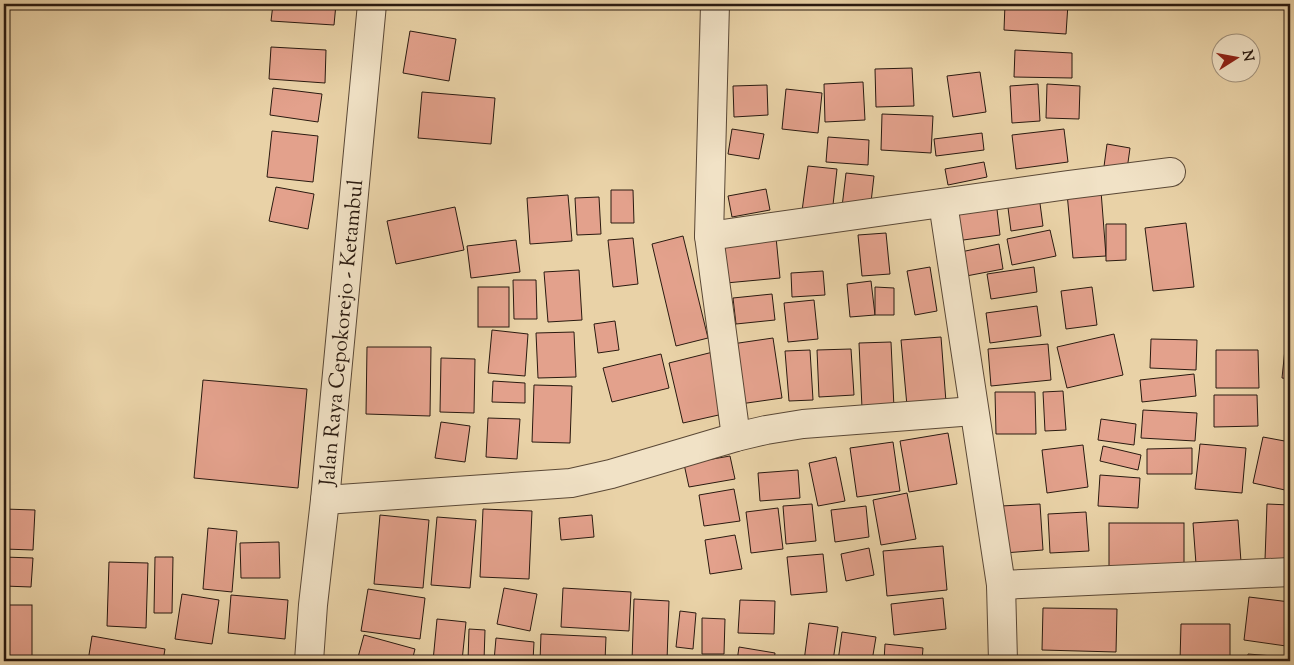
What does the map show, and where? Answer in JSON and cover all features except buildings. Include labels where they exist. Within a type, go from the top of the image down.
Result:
[{"type":"street","name":"Jalan Raya Cepokorejo - Ketambul","points":[[309,661],[372,4]]},
{"type":"street","points":[[715,4],[709,236],[736,437]]},
{"type":"street","points":[[709,236],[1068,184],[1171,172]]},
{"type":"street","points":[[943,202],[1001,585],[1003,661]]},
{"type":"street","points":[[325,500],[570,483],[611,474],[766,430],[803,424],[974,411]]},
{"type":"street","points":[[1001,585],[1290,572]]}]
